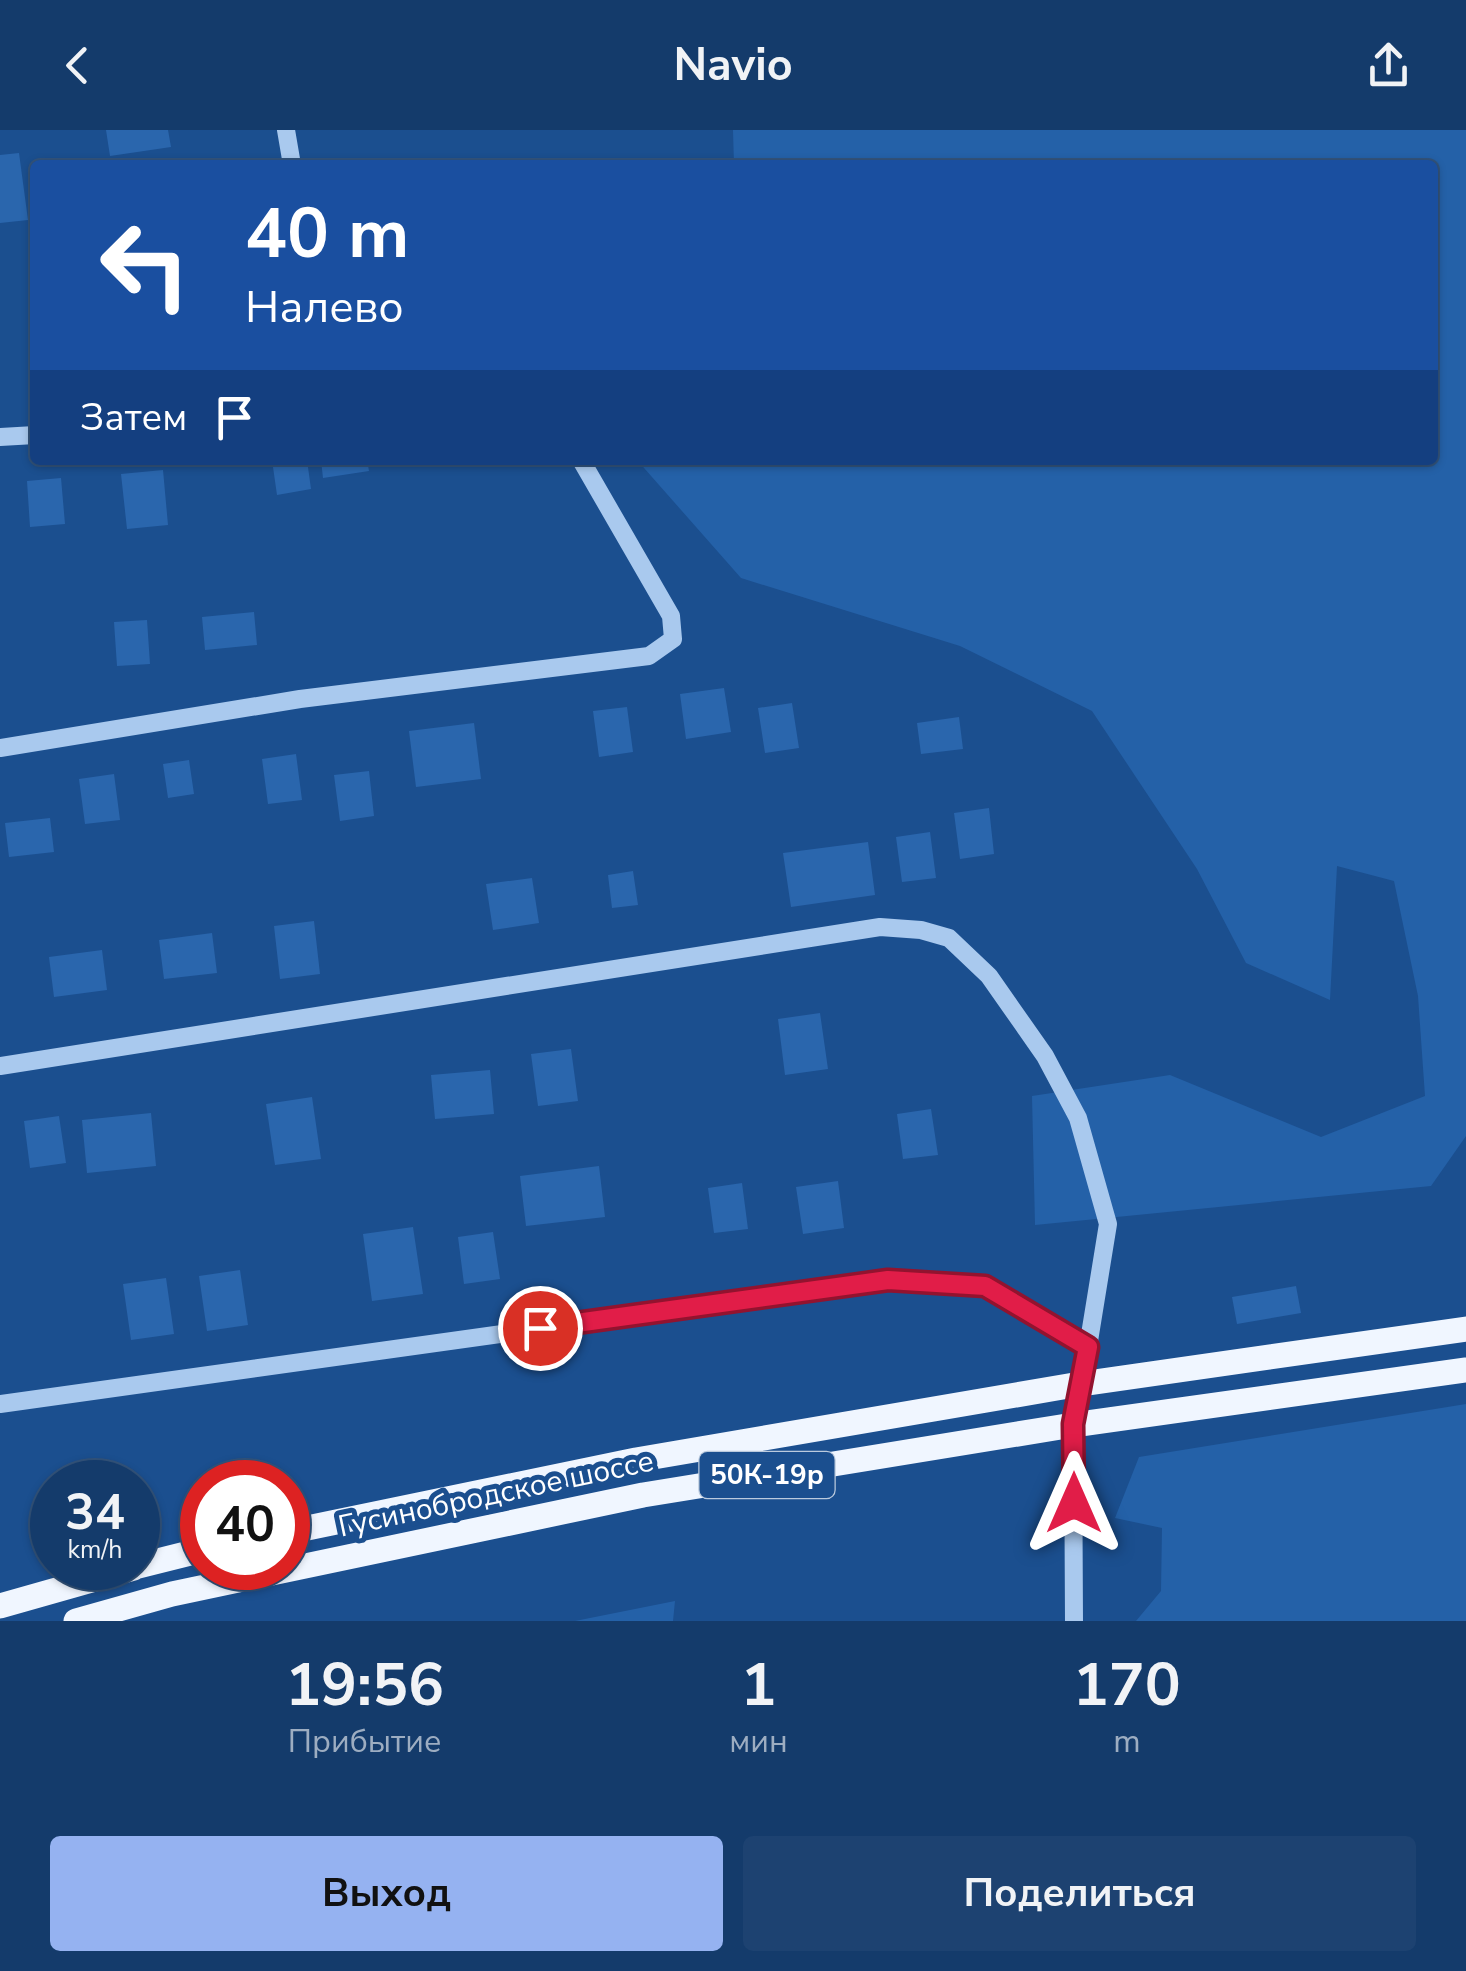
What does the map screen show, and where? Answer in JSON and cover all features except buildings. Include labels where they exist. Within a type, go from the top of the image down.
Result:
[{"type":"main road","name":"Гусинобродское шоссе","points":[[310,1527],[636,1460],[1080,1384],[1466,1330]]},
{"type":"main road","name":"Гусинобродское шоссе","points":[[76,1621],[172,1594],[643,1495],[1073,1424],[1466,1370]]},
{"type":"main road","points":[[0,1606],[56,1590]]},
{"type":"street","points":[[286,130],[291,160]]},
{"type":"street","points":[[0,436],[30,434]]},
{"type":"street","points":[[0,748],[300,699],[649,656],[673,640],[671,616],[584,465]]},
{"type":"street","points":[[0,1066],[880,927],[921,930],[948,938],[989,976],[1044,1056],[1078,1118],[1108,1224],[1073,1424],[1074,1621]]},
{"type":"street","points":[[0,1404],[888,1280],[985,1286],[1088,1347]]},
{"type":"shaded area","points":[[733,130],[1466,130],[1466,1136],[1431,1186],[1035,1225],[1032,1096],[1170,1075],[1321,1137],[1425,1096],[1418,996],[1394,881],[1337,866],[1330,1000],[1246,963],[1197,869],[1092,711],[960,646],[741,578],[641,465],[1438,465],[1438,160],[734,160]]},
{"type":"shaded area","points":[[1466,1404],[1466,1621],[1136,1621],[1161,1591],[1162,1528],[1115,1518],[1139,1457]]},
{"type":"shaded area","points":[[675,1601],[673,1621],[575,1621]]},
{"type":"route","points":[[540,1328],[888,1280],[985,1286],[1088,1347],[1073,1424],[1074,1503]]}]
